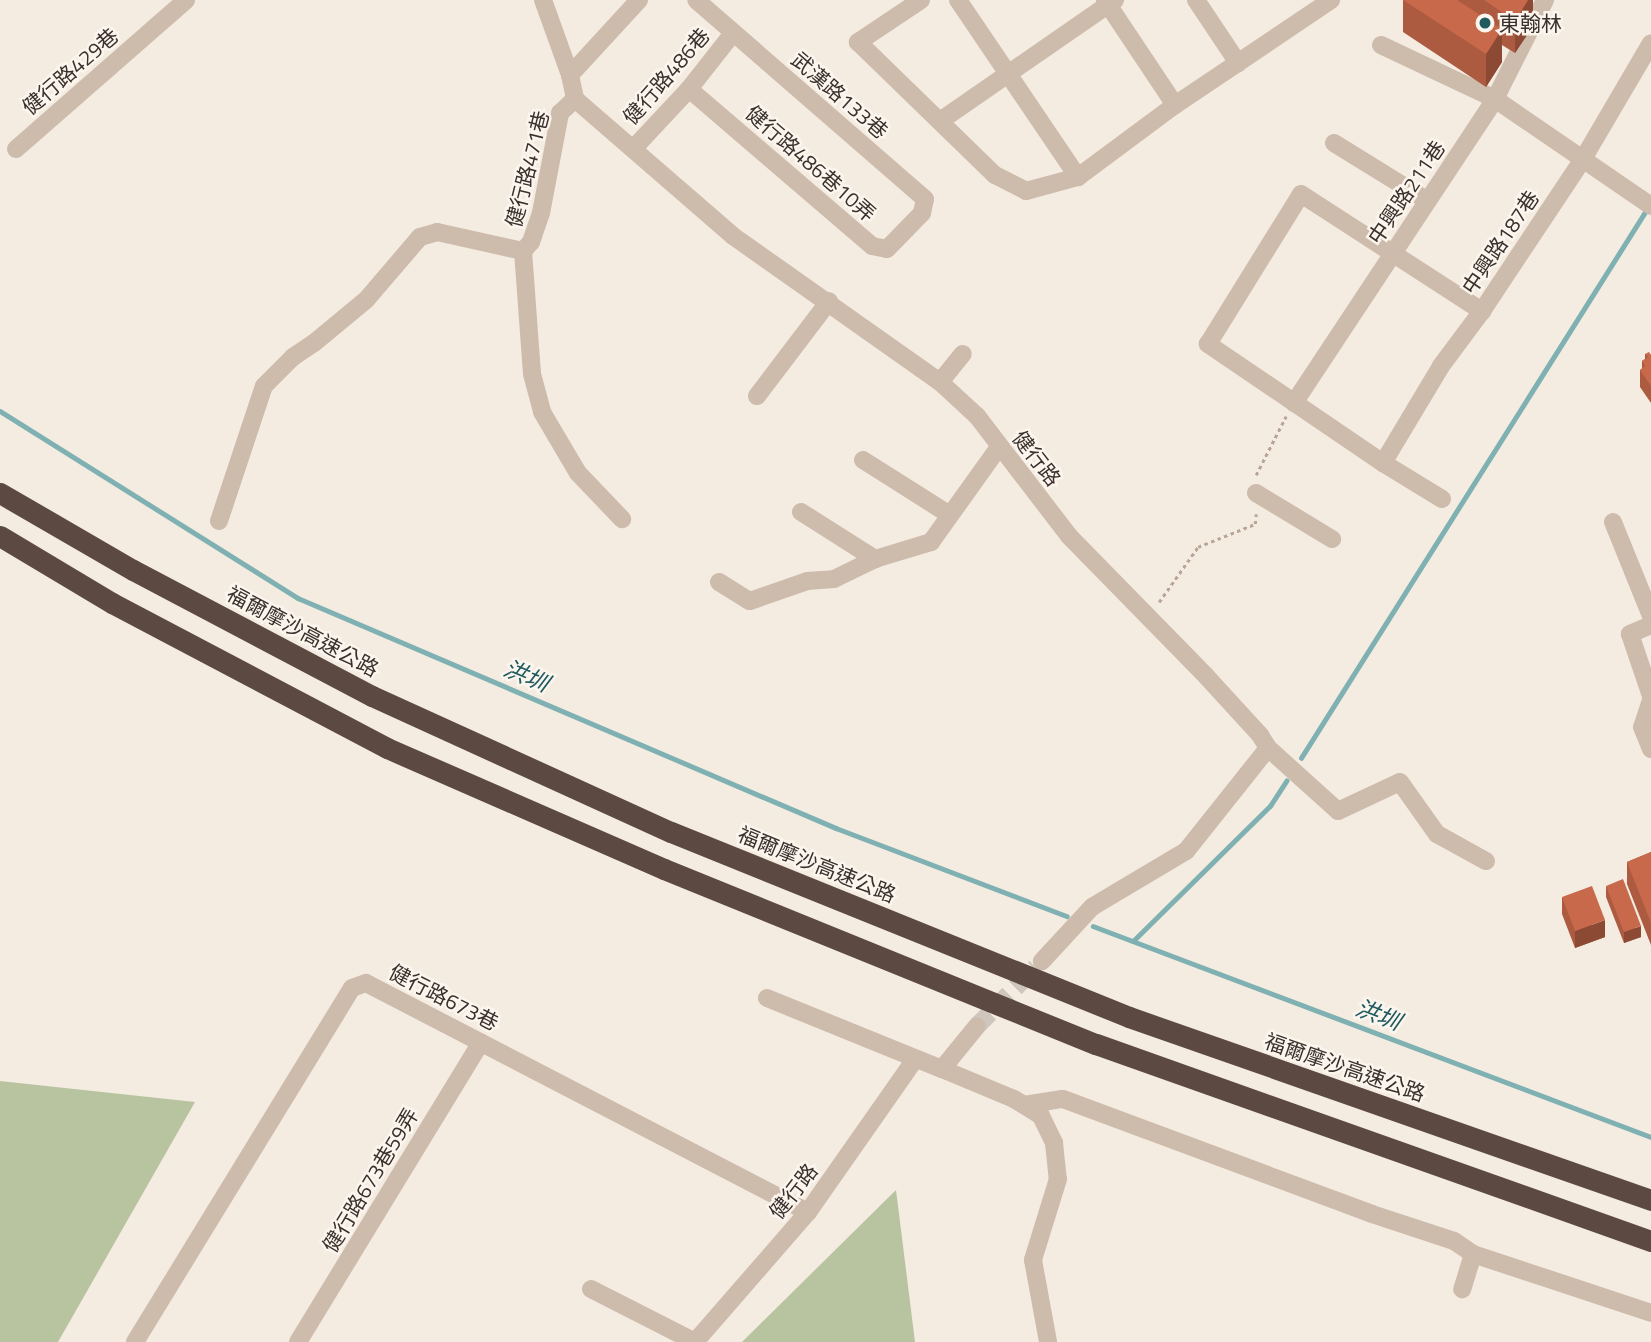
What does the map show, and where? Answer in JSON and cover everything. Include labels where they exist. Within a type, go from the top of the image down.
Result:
[{"type":"highway","name":"福爾摩沙高速公路","points":[[0,493],[133,570],[372,695],[671,832],[1129,1017],[1651,1200]]},
{"type":"highway","points":[[0,536],[112,603],[387,748],[664,869],[1096,1044],[1651,1241]]},
{"type":"street","name":"健行路429巷","points":[[16,149],[186,0]]},
{"type":"street","points":[[543,0],[570,75],[575,99]]},
{"type":"street","points":[[570,75],[639,0]]},
{"type":"street","name":"武漢路133巷","points":[[696,0],[925,199],[922,213],[905,230]]},
{"type":"street","points":[[921,0],[858,42],[995,175],[1026,191],[1078,177],[1175,105],[1331,0]]},
{"type":"street","points":[[958,0],[1078,177]]},
{"type":"street","points":[[1196,0],[1238,63]]},
{"type":"street","points":[[940,121],[1109,2],[1175,105]]},
{"type":"street","name":"中興路211巷","points":[[1294,403],[1495,99],[1540,2]]},
{"type":"street","name":"健行路486巷","points":[[633,149],[689,89],[733,33]]},
{"type":"street","name":"中興路187巷","points":[[1383,463],[1441,366],[1482,311],[1583,159],[1651,43]]},
{"type":"street","points":[[1381,45],[1495,99],[1647,203]]},
{"type":"street","name":"健行路486巷10弄","points":[[689,89],[872,246],[887,248],[905,230]]},
{"type":"street","name":"健行路","points":[[575,99],[733,236],[830,301],[940,382],[977,416],[1069,536],[1260,735],[1268,748],[1338,811],[1400,782],[1437,834],[1486,861]]},
{"type":"street","name":"健行路471巷","points":[[523,251],[531,242],[541,212],[560,113],[575,99]]},
{"type":"street","points":[[1334,143],[1428,201]]},
{"type":"street","points":[[1442,499],[1383,463],[1208,344],[1301,194],[1482,311]]},
{"type":"street","points":[[219,521],[264,386],[293,357],[366,300],[420,237],[437,232],[523,251],[532,374],[542,412],[578,473],[622,519]]},
{"type":"street","points":[[757,396],[830,301]]},
{"type":"street","points":[[940,382],[963,354]]},
{"type":"street","points":[[719,582],[750,601],[807,581],[834,579],[875,559],[931,542],[999,447]]},
{"type":"street","points":[[863,460],[950,515]]},
{"type":"street","points":[[1256,493],[1332,539]]},
{"type":"street","points":[[801,512],[875,559]]},
{"type":"street","points":[[1613,522],[1651,616]]},
{"type":"street","points":[[1651,625],[1630,634],[1651,698],[1642,727],[1651,750]]},
{"type":"street","points":[[1042,961],[1092,907],[1186,851],[1268,748]]},
{"type":"street","name":"健行路673巷","points":[[135,1342],[352,988],[366,983],[808,1212]]},
{"type":"street","points":[[767,998],[942,1069],[1024,1105],[1041,1116],[1054,1143],[1058,1179],[1032,1260],[1048,1342]]},
{"type":"street","points":[[942,1069],[976,1026]]},
{"type":"street","name":"健行路673巷59弄","points":[[298,1342],[481,1042]]},
{"type":"street","name":"健行路","points":[[695,1342],[808,1212],[915,1059]]},
{"type":"street","points":[[1024,1105],[1063,1098],[1372,1214],[1454,1241],[1473,1254],[1651,1313]]},
{"type":"street","points":[[1462,1289],[1473,1254]]},
{"type":"street","points":[[591,1289],[695,1342]]},
{"type":"path","points":[[1149,617],[1198,547],[1255,524],[1256,471],[1294,403]]},
{"type":"green space","points":[[0,1081],[195,1102],[58,1342],[0,1342]]},
{"type":"green space","points":[[896,1190],[915,1342],[742,1342]]},
{"type":"building","points":[[1403,0],[1457,0],[1502,29],[1486,54]]},
{"type":"building","points":[[1484,0],[1528,0],[1515,21]]},
{"type":"building","points":[[1649,352],[1651,386],[1640,370],[1645,366],[1642,361],[1648,357],[1645,354]]},
{"type":"building","points":[[1651,852],[1651,923],[1627,862]]},
{"type":"building","points":[[1623,879],[1641,926],[1624,932],[1606,886]]},
{"type":"building","points":[[1592,886],[1605,920],[1575,931],[1562,897]]},
{"type":"waterway","points":[[1301,758],[1647,209]]},
{"type":"waterway","name":"洪圳","points":[[0,411],[298,598],[836,828],[1067,916]]},
{"type":"waterway","points":[[1133,941],[1270,806],[1286,781]]},
{"type":"waterway","name":"洪圳","points":[[1093,926],[1651,1137]]},
{"type":"tunnel","points":[[977,1026],[1036,967]]},
{"type":"place","name":"東翰林","points":[[1485,23]]}]
